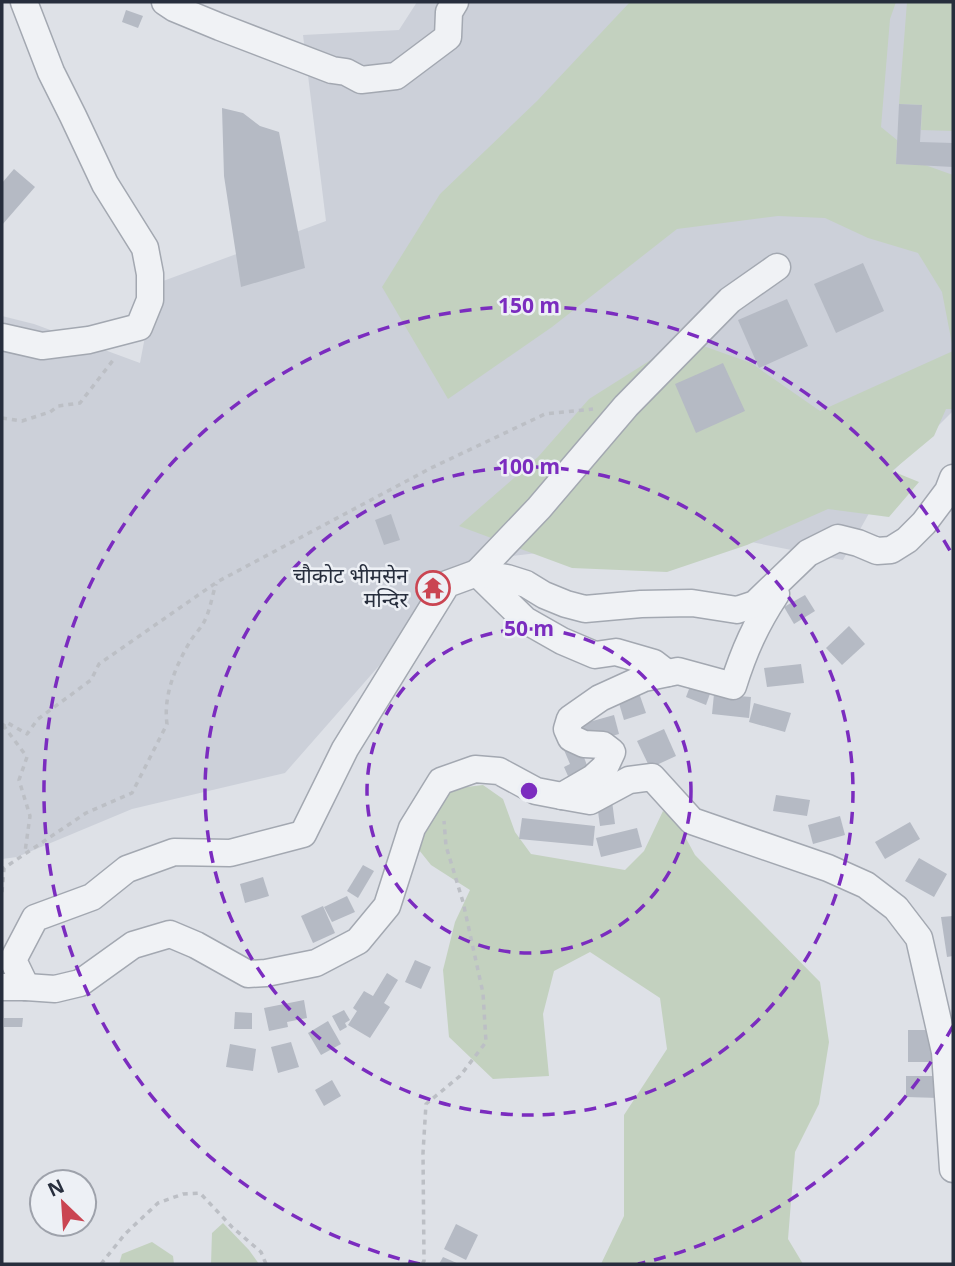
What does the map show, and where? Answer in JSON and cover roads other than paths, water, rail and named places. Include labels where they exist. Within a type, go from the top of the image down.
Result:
[{"type":"street","points":[[2,337],[42,346],[89,340],[139,327],[150,300],[150,274],[145,248],[105,184],[51,72],[24,2]]},
{"type":"street","points":[[165,2],[220,27],[332,70],[346,72],[361,80],[396,76],[447,37],[449,12],[455,2]]},
{"type":"street","points":[[776,267],[730,300],[626,406],[539,508],[477,573],[447,584],[345,749],[303,834],[230,853],[174,852],[127,869],[92,897],[35,918],[13,960],[14,987],[55,989],[80,983],[133,945],[170,934],[248,974],[316,963],[358,941],[387,906],[412,828],[441,781],[475,769],[499,771],[536,791],[590,801],[629,780],[652,777],[692,821],[841,874],[866,885],[896,908],[919,938],[942,1040],[953,1169]]},
{"type":"street","points":[[477,573],[526,584],[544,595],[585,609],[692,603],[737,610],[755,604],[808,552],[838,538],[877,551],[891,550],[908,540],[948,491],[953,478]]},
{"type":"street","points":[[562,796],[593,778],[605,767],[612,752],[603,745],[584,744],[571,738],[567,729],[570,719],[600,698],[643,678],[678,671],[733,685],[760,619],[796,565]]},
{"type":"street","points":[[477,573],[525,620],[562,641],[594,655],[615,652],[654,663],[667,673]]},
{"type":"place","name":"चौकोट भीमसेन मन्दिर","points":[[433,588]]}]
